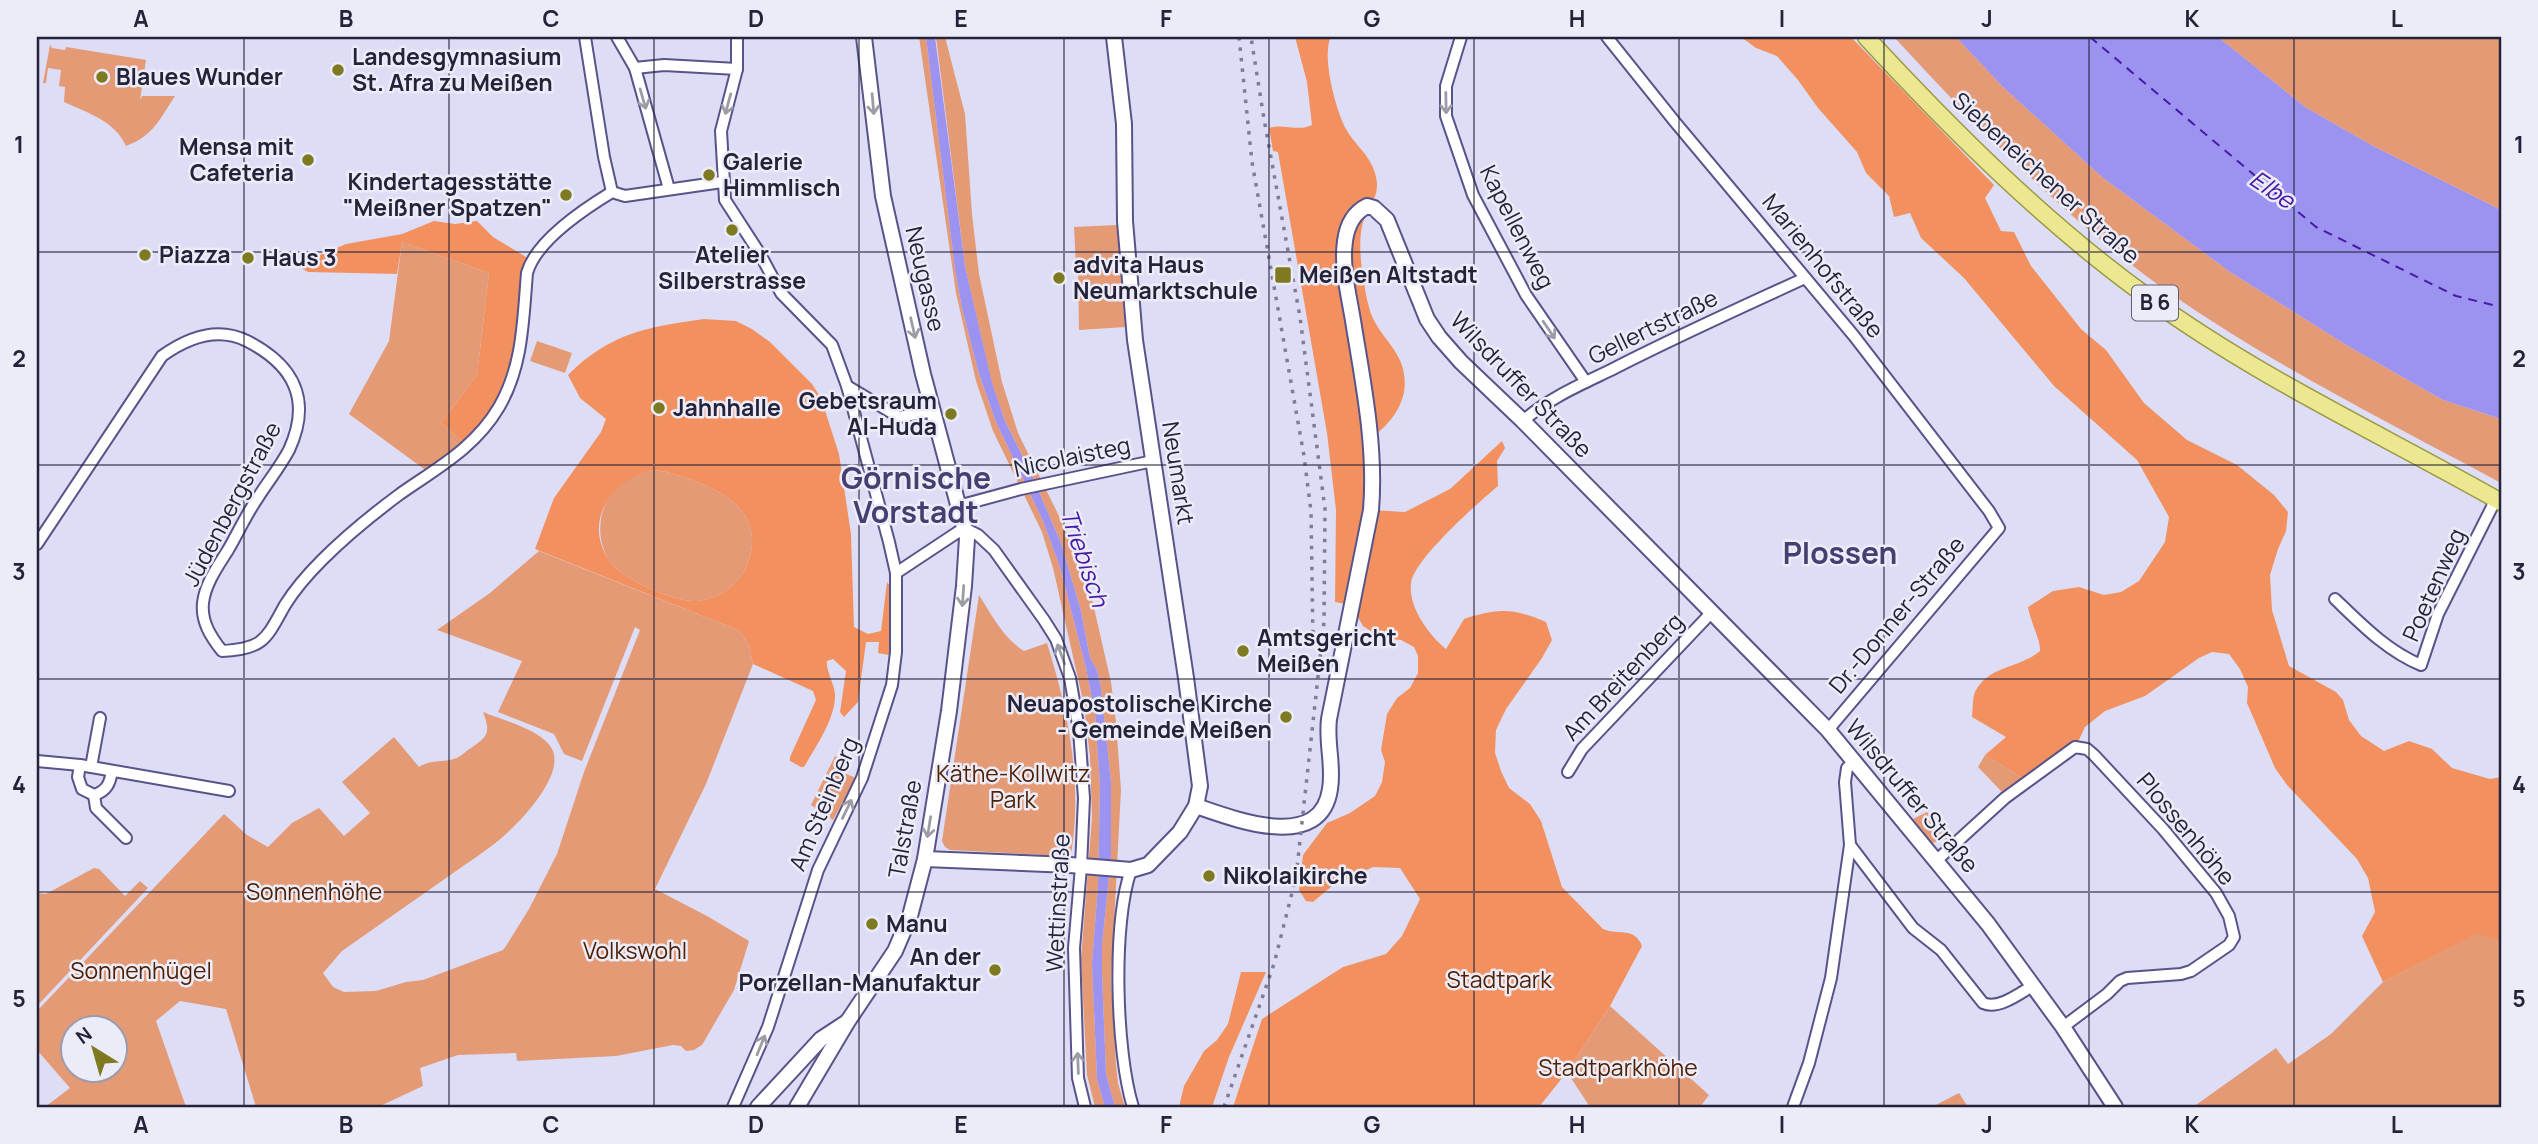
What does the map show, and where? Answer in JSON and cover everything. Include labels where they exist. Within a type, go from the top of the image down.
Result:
[{"type":"main road","name":"Neugasse","points":[[864,37],[883,196],[923,374],[964,528]]},
{"type":"main road","name":"Neumarkt","points":[[1114,37],[1124,117],[1125,221],[1135,340],[1199,780],[1196,806]]},
{"type":"main road","name":"Siebeneichener Straße","points":[[1866,37],[1963,138],[2083,248],[2149,299],[2272,376],[2499,501]]},
{"type":"main road","name":"Wilsdruffer Straße","points":[[1196,806],[1250,822],[1293,827],[1312,819],[1328,800],[1331,773],[1327,738],[1329,719],[1371,510],[1374,479],[1344,257],[1347,229],[1359,210],[1367,206],[1374,208],[1387,220],[1427,319],[1439,337],[1828,730],[1937,860],[2034,985],[2115,1107]]},
{"type":"main road","name":"Talstraße","points":[[797,1107],[848,1021],[895,951],[910,916],[925,859],[961,630],[967,538],[964,528]]},
{"type":"main road","points":[[925,859],[1124,870],[1148,865],[1165,850],[1187,823],[1196,806]]},
{"type":"main road","points":[[758,1107],[821,1039],[848,1021]]},
{"type":"main road","points":[[800,1064],[811,1060],[824,1065]]},
{"type":"street","points":[[585,37],[612,192],[625,196],[669,190],[726,188],[721,131],[737,69],[737,37]]},
{"type":"street","points":[[617,37],[635,68],[669,190]]},
{"type":"street","name":"Kapellenweg","points":[[1461,37],[1446,86],[1446,116],[1473,195],[1526,295],[1586,382]]},
{"type":"street","name":"Marienhofstraße","points":[[1607,37],[1888,380],[1999,528]]},
{"type":"street","points":[[635,68],[664,65],[737,69]]},
{"type":"street","name":"Am Steinberg","points":[[726,188],[724,200],[786,299],[832,345],[847,386],[880,503],[896,573],[896,652],[891,685],[862,778],[818,870],[768,1027],[733,1107]]},
{"type":"street","name":"Jüdenbergstraße","points":[[37,544],[162,356],[178,345],[211,334],[227,334],[243,339],[270,356],[289,376],[297,388],[300,415],[289,450],[217,567],[203,604],[205,623],[222,651],[245,650],[261,643],[274,627],[286,604],[320,562],[390,502],[468,446],[485,428],[509,388],[516,370],[531,260],[553,237],[612,192]]},
{"type":"street","name":"Gellertstraße","points":[[1523,421],[1534,411],[1586,382],[1805,278]]},
{"type":"street","points":[[847,386],[899,416],[934,411]]},
{"type":"street","name":"Nicolaisteg","points":[[958,506],[1021,489],[1153,461]]},
{"type":"street","name":"Poetenweg","points":[[2335,598],[2370,633],[2406,659],[2421,665],[2438,614],[2499,501]]},
{"type":"street","points":[[896,573],[964,528]]},
{"type":"street","name":"Wettinstraße","points":[[964,528],[978,535],[994,550],[1044,620],[1056,639],[1070,678],[1079,730],[1084,798],[1086,867],[1074,948],[1078,1078],[1085,1107]]},
{"type":"street","name":"Dr.-Donner-Straße","points":[[1828,730],[1999,528]]},
{"type":"street","name":"Am Breitenberg","points":[[1568,772],[1583,749],[1712,612]]},
{"type":"street","points":[[100,718],[86,766],[78,777],[82,789],[94,795],[102,793],[110,782],[112,771]]},
{"type":"street","name":"Plossenhöhe","points":[[1937,860],[2005,798],[2075,747],[2087,749],[2094,755],[2163,829],[2216,893],[2229,916],[2234,937],[2229,945],[2191,971],[2120,981],[2063,1027]]},
{"type":"street","points":[[37,761],[86,766],[229,791]]},
{"type":"street","points":[[1793,1107],[1809,1063],[1831,978],[1850,845],[1845,782],[1847,768],[1854,761]]},
{"type":"street","points":[[94,795],[96,808],[125,838]]},
{"type":"street","points":[[1850,845],[1913,928],[1941,950],[1983,1003],[2001,1003],[2034,985]]},
{"type":"street","points":[[1124,870],[1119,978],[1126,1083],[1133,1107]]},
{"type":"green space","points":[[919,37],[926,37],[955,269],[979,374],[996,422],[1043,521],[1060,567],[1095,714],[1100,785],[1098,886],[1092,963],[1097,1079],[1105,1107],[1095,1107],[1087,1075],[1081,960],[1092,817],[1090,757],[1084,705],[1053,568],[1042,532],[993,431],[976,381],[956,293]]},
{"type":"green space","points":[[936,37],[945,37],[965,114],[979,274],[1002,382],[1018,433],[1080,565],[1092,599],[1111,682],[1121,790],[1111,980],[1116,1065],[1125,1107],[1115,1107],[1106,1074],[1102,945],[1111,856],[1111,782],[1101,688],[1097,670],[1090,658],[1081,611],[1061,543],[1005,421],[992,384],[965,266]]},
{"type":"green space","name":"Stadtpark","points":[[1295,37],[1331,37],[1328,45],[1329,69],[1338,110],[1349,134],[1369,161],[1377,181],[1376,194],[1362,227],[1362,269],[1370,311],[1399,357],[1405,379],[1404,392],[1396,413],[1370,438],[1371,510],[1405,512],[1450,489],[1502,441],[1505,448],[1497,461],[1498,486],[1448,532],[1423,560],[1411,583],[1413,601],[1427,628],[1446,649],[1464,619],[1476,615],[1496,611],[1515,612],[1546,622],[1552,640],[1506,709],[1496,730],[1495,753],[1509,788],[1530,804],[1541,821],[1562,887],[1603,929],[1635,936],[1642,946],[1610,1006],[1567,1072],[1539,1107],[1233,1107],[1262,1019],[1343,967],[1386,954],[1402,936],[1420,899],[1400,868],[1373,867],[1332,886],[1313,902],[1306,901],[1299,890],[1303,855],[1327,823],[1350,813],[1375,796],[1382,782],[1385,762],[1381,750],[1387,714],[1397,698],[1410,688],[1418,673],[1418,656],[1414,647],[1401,640],[1382,638],[1363,626],[1351,605],[1335,602],[1336,510],[1327,433],[1278,152],[1273,151],[1269,128],[1301,128],[1312,125],[1307,82]]},
{"type":"green space","points":[[1741,37],[1851,37],[1994,185],[1985,198],[2001,231],[2014,232],[2031,266],[2081,329],[2106,350],[2144,403],[2187,440],[2237,465],[2274,495],[2288,512],[2286,531],[2270,575],[2272,610],[2289,666],[2336,692],[2343,700],[2349,720],[2361,736],[2384,751],[2409,741],[2432,749],[2452,768],[2490,779],[2501,777],[2501,941],[2477,934],[2383,982],[2362,936],[2375,912],[2368,878],[2357,859],[2287,785],[2275,768],[2247,703],[2248,687],[2229,654],[2212,652],[2199,658],[2145,696],[2105,711],[2085,727],[2077,744],[2022,778],[1985,755],[2006,737],[1972,717],[1975,693],[1989,676],[2040,651],[2028,607],[2053,591],[2079,587],[2104,595],[2121,592],[2139,581],[2165,542],[2169,517],[2137,460],[2054,386],[1964,278],[1921,238],[1910,213],[1894,217],[1889,196],[1866,173],[1857,152],[1777,56],[1756,48]]},
{"type":"green space","points":[[1894,37],[1956,37],[2003,87],[2102,177],[2230,272],[2348,346],[2443,400],[2501,419],[2501,483],[2335,394],[2253,347],[2174,296],[2098,238],[2027,174]]},
{"type":"green space","points":[[2218,37],[2501,37],[2501,210],[2373,146],[2305,107]]},
{"type":"green space","points":[[50,45],[52,48],[65,50],[66,47],[146,60],[140,100],[142,96],[175,96],[149,132],[126,146],[108,124],[64,102],[65,87],[59,86],[61,70],[48,68],[46,83],[43,83]]},
{"type":"green space","points":[[434,221],[455,224],[477,221],[493,237],[531,260],[517,370],[468,446],[441,423],[477,375],[489,273],[402,242],[397,274],[308,272],[296,265],[346,244],[402,234]]},
{"type":"green space","points":[[1117,225],[1125,327],[1079,330],[1074,227]]},
{"type":"green space","points":[[402,242],[489,273],[477,375],[441,423],[468,446],[430,475],[349,414],[389,341]]},
{"type":"green space","points":[[704,319],[736,321],[770,342],[812,384],[821,398],[839,454],[851,534],[854,627],[868,634],[881,631],[887,582],[893,590],[894,656],[878,653],[879,642],[866,642],[858,702],[844,717],[840,712],[846,671],[833,659],[827,661],[835,694],[832,713],[804,767],[790,761],[790,757],[816,700],[813,691],[753,664],[749,645],[740,631],[535,549],[554,498],[601,432],[606,419],[580,398],[568,375],[614,341],[647,329]],"holes":[[[652,470],[705,485],[728,498],[745,516],[752,541],[750,556],[743,573],[727,590],[710,598],[688,601],[638,583],[611,563],[599,534],[604,506],[623,484]]]},
{"type":"green space","points":[[537,341],[572,353],[565,373],[530,361]]},
{"type":"green space","points":[[652,470],[668,472],[705,485],[728,498],[745,516],[752,541],[750,556],[740,577],[722,593],[697,601],[664,594],[638,583],[618,570],[605,553],[600,532],[603,510],[608,500],[622,482]]},
{"type":"green space","points":[[539,551],[740,631],[749,645],[753,664],[706,784],[655,889],[749,941],[734,990],[702,1045],[686,1051],[681,1046],[673,1045],[616,1056],[517,1061],[516,1053],[458,1055],[420,1068],[423,1086],[378,1107],[256,1107],[226,1009],[180,1001],[156,1021],[186,1107],[45,1107],[70,1088],[67,1084],[130,1084],[130,1014],[60,1014],[60,1076],[37,1050],[37,1011],[224,814],[247,835],[268,847],[292,823],[319,808],[344,836],[370,813],[342,782],[394,737],[419,767],[457,758],[486,733],[487,725],[483,712],[531,731],[552,749],[555,759],[553,770],[541,794],[501,838],[342,951],[323,973],[333,987],[344,992],[376,991],[423,980],[503,950],[529,909],[557,854],[584,772],[640,630],[635,627],[582,761],[564,754],[554,734],[498,712],[522,661],[437,630],[490,593]]},
{"type":"green space","name":"Käthe-Kollwitz Park","points":[[979,595],[1004,633],[1024,651],[1047,643],[1067,720],[1071,747],[1075,800],[1071,854],[1063,856],[950,850],[942,841]]},
{"type":"green space","points":[[1985,755],[2022,778],[2002,792],[1978,767]]},
{"type":"green space","points":[[835,756],[844,760],[844,773],[856,778],[833,820],[811,805]]},
{"type":"green space","points":[[1927,812],[1951,838],[1932,843],[1913,819]]},
{"type":"green space","points":[[94,868],[99,869],[125,896],[140,881],[148,888],[37,1006],[37,893],[46,894]]},
{"type":"green space","points":[[2478,933],[2501,941],[2501,1107],[2193,1107],[2276,1048],[2288,1064],[2331,1034],[2383,982]]},
{"type":"green space","points":[[1241,972],[1266,972],[1229,1057],[1212,1107],[1179,1107],[1184,1086],[1204,1051],[1217,1040],[1228,1024]]},
{"type":"green space","name":"Stadtparkhöhe","points":[[1610,1006],[1709,1095],[1700,1107],[1590,1107],[1567,1072]]},
{"type":"green space","points":[[1959,1093],[1968,1107],[1932,1107]]},
{"type":"water","points":[[926,37],[935,37],[965,266],[992,383],[1005,421],[1061,543],[1081,611],[1090,658],[1097,670],[1101,688],[1111,782],[1111,856],[1102,945],[1102,973],[1106,1074],[1115,1107],[1105,1107],[1097,1079],[1092,963],[1098,886],[1100,785],[1095,714],[1060,567],[1043,521],[996,422],[979,374],[962,308]]},
{"type":"water","name":"Elbe","points":[[1956,37],[2218,37],[2305,107],[2373,146],[2501,210],[2501,419],[2443,400],[2348,346],[2230,272],[2102,177],[2003,87]]},
{"type":"ferry route","points":[[2090,37],[2316,227],[2456,296],[2501,307]]},
{"type":"railway","points":[[1239,37],[1252,162],[1304,456],[1311,511],[1313,643]]},
{"type":"railway","points":[[1224,1107],[1274,964],[1296,877],[1324,622],[1325,509],[1300,317],[1251,37]]},
{"type":"place","name":"Landesgymnasium St. Afra zu Meißen","points":[[338,70]]},
{"type":"place","name":"Blaues Wunder","points":[[102,77]]},
{"type":"place","name":"Mensa mit Cafeteria","points":[[308,160]]},
{"type":"place","name":"Galerie Himmlisch","points":[[709,175]]},
{"type":"place","name":"Kindertagesstätte \"Meißner Spatzen\"","points":[[566,195]]},
{"type":"place","name":"Atelier Silberstrasse","points":[[732,230]]},
{"type":"place","name":"Piazza","points":[[145,255]]},
{"type":"place","name":"Haus 3","points":[[248,258]]},
{"type":"place","name":"Meißen Altstadt","points":[[1283,275]]},
{"type":"place","name":"advita Haus Neumarktschule","points":[[1059,278]]},
{"type":"place","name":"Jahnhalle","points":[[659,408]]},
{"type":"place","name":"Gebetsraum Al-Huda","points":[[951,414]]},
{"type":"place","name":"Amtsgericht Meißen","points":[[1243,651]]},
{"type":"place","name":"Neuapostolische Kirche - Gemeinde Meißen","points":[[1286,717]]},
{"type":"place","name":"Nikolaikirche","points":[[1209,876]]},
{"type":"place","name":"Manu","points":[[872,924]]},
{"type":"place","name":"An der Porzellan-Manufaktur","points":[[995,970]]},
{"type":"district","name":"Görnische Vorstadt","points":[[916,496]]},
{"type":"district","name":"Plossen","points":[[1840,554]]},
{"type":"water label","name":"Triebisch","points":[[1084,558]]},
{"type":"park label","name":"Sonnenhöhe","points":[[314,892]]},
{"type":"park label","name":"Volkswohl","points":[[635,951]]},
{"type":"park label","name":"Sonnenhügel","points":[[141,971]]}]
